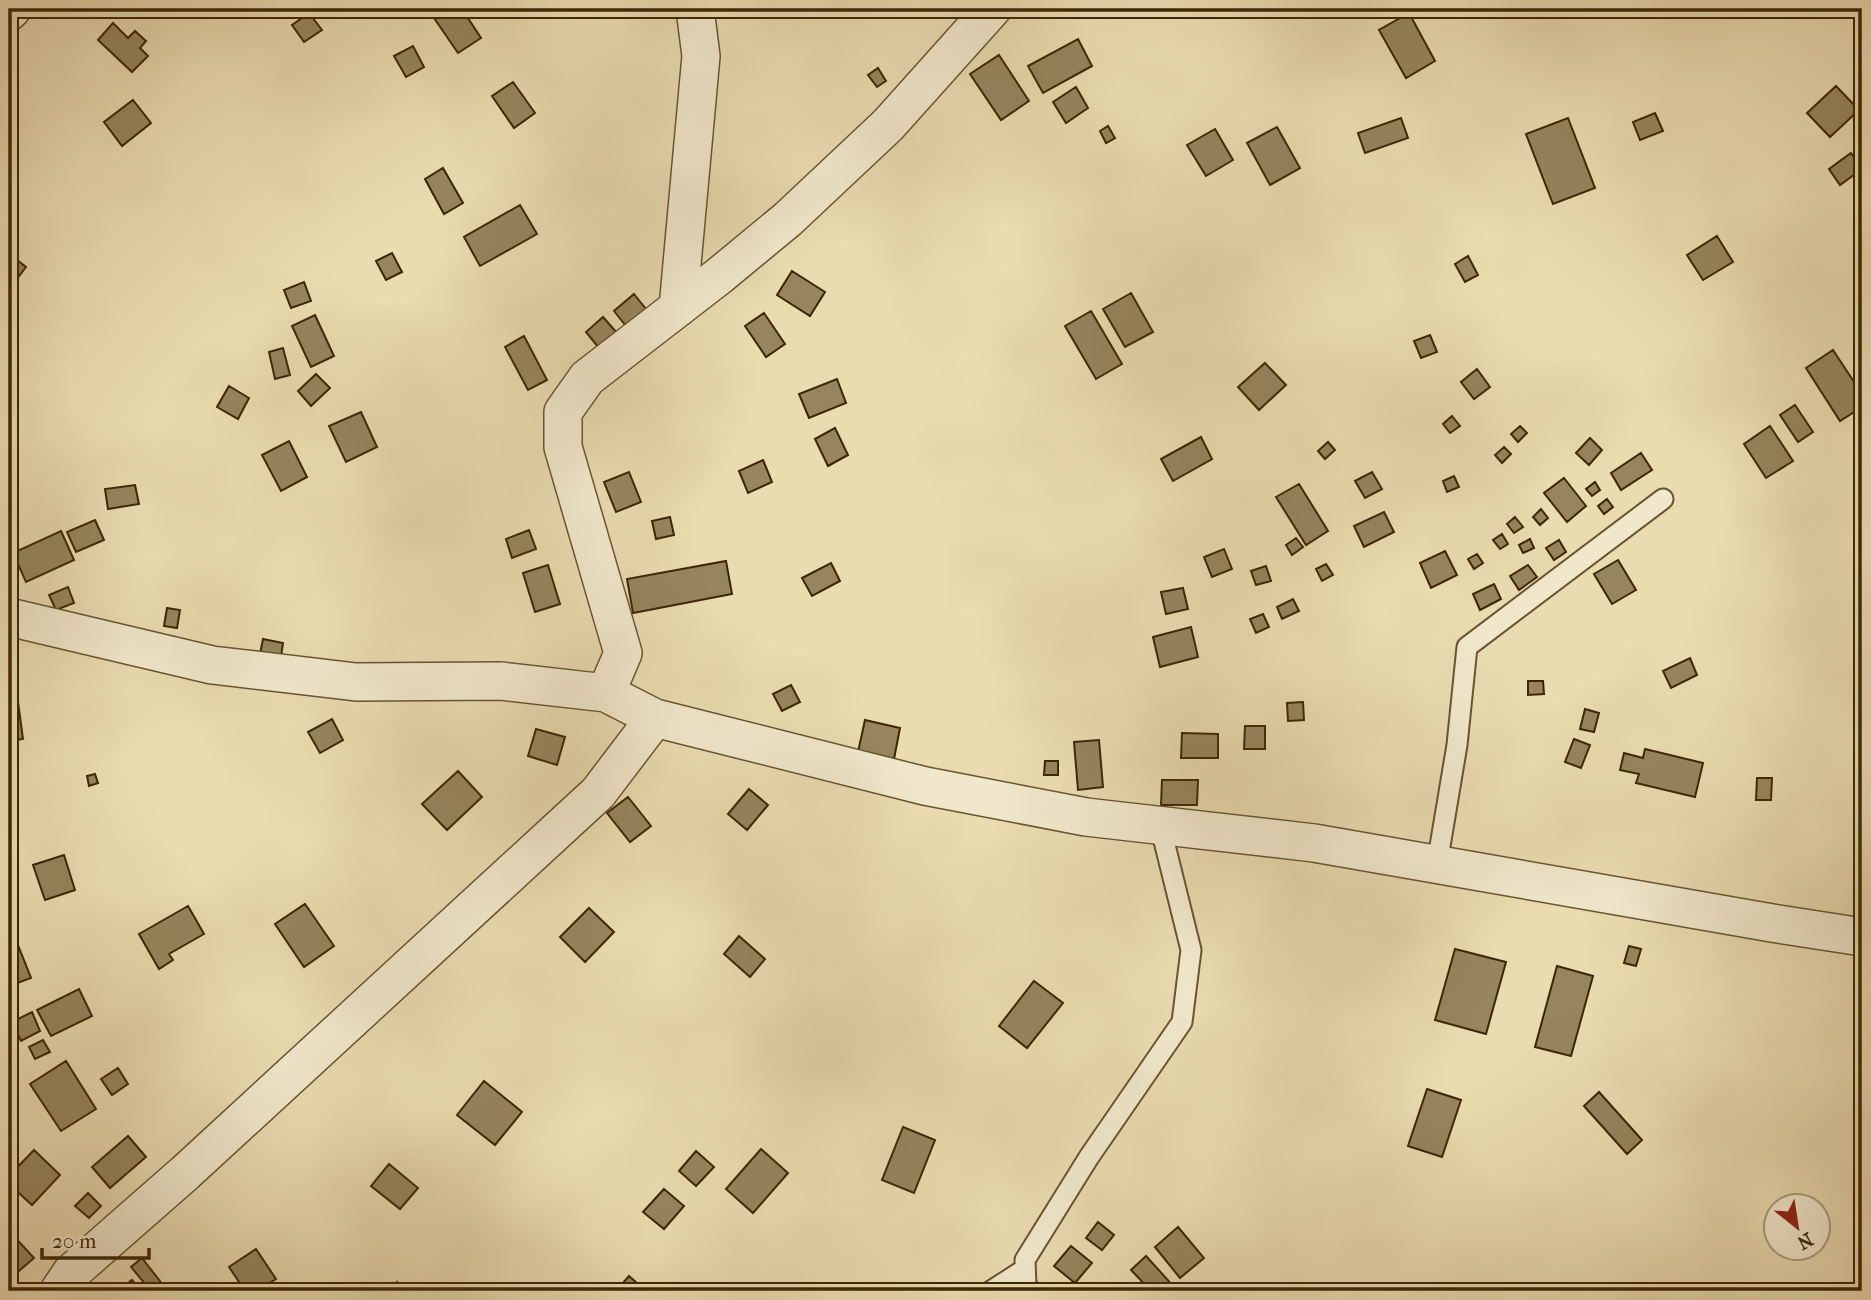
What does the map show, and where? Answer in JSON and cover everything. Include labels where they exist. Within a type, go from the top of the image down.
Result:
[{"type":"street","points":[[678,308],[701,56],[695,9]]},
{"type":"street","points":[[606,693],[623,653],[563,447],[564,412],[587,379],[788,219],[880,133],[992,9]]},
{"type":"street","points":[[9,617],[212,665],[356,681],[501,681],[606,693],[655,718],[925,786],[1086,817],[1314,843],[1862,937]]},
{"type":"street","points":[[59,1291],[71,1273],[185,1173],[598,793],[655,718]]},
{"type":"lane","points":[[1437,864],[1457,745],[1467,647],[1663,499]]},
{"type":"lane","points":[[1031,1291],[1026,1286],[1025,1260],[1082,1168],[1182,1022],[1191,950],[1160,825]]},
{"type":"lane","points":[[991,1291],[1025,1269]]},
{"type":"building","points":[[447,9],[462,9],[481,38],[458,53],[434,18]]},
{"type":"building","points":[[309,13],[322,30],[304,42],[292,25]]},
{"type":"building","points":[[1409,13],[1435,61],[1406,78],[1379,30]]},
{"type":"building","points":[[113,23],[128,38],[135,31],[146,41],[140,48],[148,56],[132,72],[98,40]]},
{"type":"building","points":[[1078,39],[1092,66],[1043,93],[1028,66]]},
{"type":"building","points":[[413,46],[424,67],[406,77],[394,56]]},
{"type":"building","points":[[999,55],[1029,101],[1001,120],[970,74]]},
{"type":"building","points":[[878,68],[886,81],[877,87],[868,75]]},
{"type":"building","points":[[513,82],[535,113],[514,128],[492,96]]},
{"type":"building","points":[[1836,86],[1859,110],[1830,137],[1807,113]]},
{"type":"building","points":[[1076,87],[1088,108],[1066,123],[1053,102]]},
{"type":"building","points":[[133,100],[151,123],[122,146],[104,122]]},
{"type":"building","points":[[1655,113],[1663,131],[1640,140],[1633,122]]},
{"type":"building","points":[[1401,118],[1408,138],[1365,153],[1358,133]]},
{"type":"building","points":[[1568,118],[1595,188],[1553,204],[1526,134]]},
{"type":"building","points":[[1108,126],[1115,138],[1106,143],[1100,131]]},
{"type":"building","points":[[1277,127],[1300,168],[1270,185],[1247,143]]},
{"type":"building","points":[[1215,129],[1233,160],[1206,176],[1187,145]]},
{"type":"building","points":[[1851,153],[1862,169],[1840,185],[1829,169]]},
{"type":"building","points":[[443,168],[463,203],[444,214],[425,179]]},
{"type":"building","points":[[520,205],[537,234],[480,266],[464,237]]},
{"type":"building","points":[[1717,236],[1733,262],[1703,280],[1687,255]]},
{"type":"building","points":[[392,253],[402,272],[386,280],[376,261]]},
{"type":"building","points":[[12,256],[26,267],[13,284],[9,280],[9,260]]},
{"type":"building","points":[[1468,256],[1478,275],[1465,282],[1455,264]]},
{"type":"building","points":[[792,271],[825,292],[810,316],[777,295]]},
{"type":"building","points":[[304,282],[311,301],[291,308],[284,290]]},
{"type":"building","points":[[1131,293],[1153,332],[1125,347],[1103,309]]},
{"type":"building","points":[[634,294],[646,309],[626,326],[614,311]]},
{"type":"building","points":[[1091,311],[1122,364],[1096,379],[1065,326]]},
{"type":"building","points":[[764,313],[785,344],[766,357],[745,326]]},
{"type":"building","points":[[315,315],[334,356],[311,367],[292,326]]},
{"type":"building","points":[[603,317],[617,333],[599,348],[586,332]]},
{"type":"building","points":[[1430,335],[1437,352],[1421,358],[1414,341]]},
{"type":"building","points":[[524,336],[547,380],[528,390],[505,347]]},
{"type":"building","points":[[283,348],[290,375],[275,379],[269,352]]},
{"type":"building","points":[[1833,350],[1862,394],[1862,407],[1840,421],[1806,368]]},
{"type":"building","points":[[1265,363],[1286,385],[1259,410],[1238,387]]},
{"type":"building","points":[[1477,369],[1490,387],[1474,399],[1461,382]]},
{"type":"building","points":[[316,374],[330,388],[311,406],[298,391]]},
{"type":"building","points":[[837,379],[846,403],[809,418],[799,394]]},
{"type":"building","points":[[229,386],[249,398],[238,419],[217,407]]},
{"type":"building","points":[[1795,405],[1813,432],[1798,442],[1780,415]]},
{"type":"building","points":[[361,412],[377,447],[346,462],[329,426]]},
{"type":"building","points":[[1452,416],[1460,426],[1450,433],[1443,424]]},
{"type":"building","points":[[1520,426],[1527,433],[1518,442],[1511,434]]},
{"type":"building","points":[[1770,426],[1793,461],[1766,478],[1744,444]]},
{"type":"building","points":[[835,428],[848,455],[828,466],[815,439]]},
{"type":"building","points":[[1201,437],[1212,459],[1173,481],[1161,459]]},
{"type":"building","points":[[1590,438],[1602,450],[1589,465],[1576,453]]},
{"type":"building","points":[[289,441],[307,477],[281,491],[262,455]]},
{"type":"building","points":[[1328,442],[1335,450],[1325,459],[1318,451]]},
{"type":"building","points":[[1504,447],[1511,454],[1502,463],[1495,455]]},
{"type":"building","points":[[1641,453],[1652,470],[1621,490],[1611,473]]},
{"type":"building","points":[[763,460],[772,482],[748,493],[739,471]]},
{"type":"building","points":[[629,472],[641,502],[616,512],[604,482]]},
{"type":"building","points":[[1372,472],[1382,489],[1365,498],[1355,481]]},
{"type":"building","points":[[1454,476],[1459,487],[1447,492],[1443,481]]},
{"type":"building","points":[[1564,478],[1586,506],[1567,522],[1544,493]]},
{"type":"building","points":[[1595,482],[1600,490],[1592,496],[1586,489]]},
{"type":"building","points":[[1299,484],[1328,531],[1306,545],[1276,497]]},
{"type":"building","points":[[135,485],[139,504],[108,509],[105,489]]},
{"type":"building","points":[[1607,499],[1613,507],[1604,514],[1598,506]]},
{"type":"building","points":[[1541,509],[1548,518],[1540,525],[1533,517]]},
{"type":"building","points":[[1384,512],[1394,532],[1364,547],[1354,526]]},
{"type":"building","points":[[670,517],[674,535],[656,539],[652,521]]},
{"type":"building","points":[[1515,517],[1523,527],[1514,533],[1507,524]]},
{"type":"building","points":[[95,520],[104,540],[76,552],[67,532]]},
{"type":"building","points":[[529,530],[536,549],[512,558],[506,539]]},
{"type":"building","points":[[61,531],[74,560],[26,582],[13,553]]},
{"type":"building","points":[[1502,534],[1508,544],[1500,549],[1493,540]]},
{"type":"building","points":[[1296,538],[1303,547],[1292,555],[1286,545]]},
{"type":"building","points":[[1530,539],[1534,548],[1523,553],[1519,545]]},
{"type":"building","points":[[1559,540],[1566,552],[1554,560],[1546,548]]},
{"type":"building","points":[[1224,549],[1232,569],[1212,577],[1204,557]]},
{"type":"building","points":[[1445,551],[1457,575],[1431,588],[1420,563]]},
{"type":"building","points":[[1477,554],[1483,563],[1474,569],[1468,559]]},
{"type":"building","points":[[1618,560],[1636,590],[1612,604],[1594,574]]},
{"type":"building","points":[[726,561],[732,594],[633,613],[627,579]]},
{"type":"building","points":[[831,563],[840,581],[812,596],[802,578]]},
{"type":"building","points":[[1326,564],[1333,575],[1322,581],[1316,569]]},
{"type":"building","points":[[548,565],[560,604],[535,612],[523,573]]},
{"type":"building","points":[[1528,565],[1537,577],[1519,590],[1510,576]]},
{"type":"building","points":[[1266,566],[1271,581],[1256,585],[1251,571]]},
{"type":"building","points":[[1494,584],[1501,599],[1480,610],[1473,594]]},
{"type":"building","points":[[68,587],[74,603],[56,610],[49,595]]},
{"type":"building","points":[[1183,588],[1188,609],[1166,614],[1161,592]]},
{"type":"building","points":[[1293,599],[1299,611],[1282,619],[1277,607]]},
{"type":"building","points":[[167,608],[180,610],[177,628],[164,626]]},
{"type":"building","points":[[1263,614],[1269,627],[1256,633],[1250,619]]},
{"type":"building","points":[[1191,627],[1198,657],[1160,667],[1153,637]]},
{"type":"building","points":[[263,639],[283,643],[281,657],[260,654]]},
{"type":"building","points":[[1690,658],[1697,675],[1671,688],[1663,671]]},
{"type":"building","points":[[1528,681],[1543,681],[1544,694],[1528,695]]},
{"type":"building","points":[[791,685],[800,702],[782,711],[773,694]]},
{"type":"building","points":[[18,702],[23,739],[9,741],[9,704]]},
{"type":"building","points":[[1303,702],[1304,720],[1288,721],[1287,703]]},
{"type":"building","points":[[1585,709],[1599,713],[1594,732],[1580,729]]},
{"type":"building","points":[[332,719],[343,740],[320,753],[308,732]]},
{"type":"building","points":[[865,720],[900,728],[894,759],[858,752]]},
{"type":"building","points":[[1245,726],[1265,726],[1265,749],[1244,749]]},
{"type":"building","points":[[536,729],[565,737],[557,765],[528,756]]},
{"type":"building","points":[[1182,733],[1218,734],[1218,758],[1181,758]]},
{"type":"building","points":[[1574,739],[1590,745],[1581,768],[1565,762]]},
{"type":"building","points":[[1099,740],[1103,787],[1078,790],[1074,742]]},
{"type":"building","points":[[1645,749],[1703,763],[1695,797],[1636,783],[1639,774],[1620,770],[1624,753],[1643,758]]},
{"type":"building","points":[[1045,761],[1058,761],[1058,775],[1044,775]]},
{"type":"building","points":[[458,771],[482,797],[447,830],[422,804]]},
{"type":"building","points":[[95,774],[98,783],[89,786],[87,776]]},
{"type":"building","points":[[1757,778],[1772,778],[1771,800],[1756,800]]},
{"type":"building","points":[[1162,780],[1198,780],[1197,805],[1161,805]]},
{"type":"building","points":[[749,789],[768,805],[747,830],[728,814]]},
{"type":"building","points":[[628,797],[651,826],[630,842],[607,813]]},
{"type":"building","points":[[64,855],[75,890],[45,900],[33,865]]},
{"type":"building","points":[[305,904],[334,946],[304,967],[275,924]]},
{"type":"building","points":[[188,906],[204,934],[169,954],[173,960],[159,969],[139,934]]},
{"type":"building","points":[[589,908],[614,932],[585,962],[560,937]]},
{"type":"building","points":[[739,936],[765,959],[750,977],[724,954]]},
{"type":"building","points":[[18,945],[31,978],[9,986],[9,948]]},
{"type":"building","points":[[1629,946],[1641,949],[1636,966],[1624,963]]},
{"type":"building","points":[[1455,949],[1506,962],[1486,1034],[1435,1020]]},
{"type":"building","points":[[1557,966],[1593,976],[1571,1056],[1535,1047]]},
{"type":"building","points":[[1034,981],[1063,1003],[1027,1048],[999,1026]]},
{"type":"building","points":[[79,989],[92,1016],[51,1036],[37,1010]]},
{"type":"building","points":[[32,1012],[40,1031],[21,1041],[12,1022]]},
{"type":"building","points":[[43,1040],[50,1052],[35,1059],[29,1047]]},
{"type":"building","points":[[66,1061],[96,1109],[61,1131],[30,1084]]},
{"type":"building","points":[[118,1068],[128,1084],[112,1095],[101,1079]]},
{"type":"building","points":[[484,1081],[522,1112],[495,1145],[457,1115]]},
{"type":"building","points":[[1427,1089],[1461,1100],[1442,1157],[1408,1146]]},
{"type":"building","points":[[1599,1092],[1642,1140],[1627,1154],[1584,1106]]},
{"type":"building","points":[[903,1127],[935,1140],[914,1193],[882,1180]]},
{"type":"building","points":[[128,1136],[146,1157],[110,1188],[92,1167]]},
{"type":"building","points":[[761,1149],[788,1173],[753,1213],[726,1189]]},
{"type":"building","points":[[34,1150],[60,1175],[32,1205],[9,1184],[9,1176]]},
{"type":"building","points":[[696,1151],[714,1167],[696,1186],[679,1171]]},
{"type":"building","points":[[389,1164],[418,1188],[400,1209],[371,1186]]},
{"type":"building","points":[[664,1189],[684,1206],[664,1229],[643,1212]]},
{"type":"building","points":[[88,1193],[101,1206],[89,1218],[75,1206]]},
{"type":"building","points":[[1098,1222],[1114,1235],[1102,1250],[1086,1238]]},
{"type":"building","points":[[1178,1227],[1204,1258],[1180,1278],[1155,1247]]},
{"type":"building","points":[[9,1231],[34,1258],[12,1277],[9,1273]]},
{"type":"building","points":[[1071,1246],[1092,1263],[1075,1283],[1054,1266]]},
{"type":"building","points":[[256,1249],[276,1279],[257,1291],[245,1291],[229,1267]]},
{"type":"building","points":[[1146,1256],[1175,1288],[1171,1291],[1151,1291],[1131,1270]]},
{"type":"building","points":[[142,1258],[163,1285],[155,1291],[151,1291],[131,1267]]},
{"type":"building","points":[[629,1276],[646,1291],[616,1291]]},
{"type":"building","points":[[132,1280],[141,1291],[118,1291]]},
{"type":"building","points":[[397,1282],[405,1291],[388,1291]]},
{"type":"building","points":[[1133,1283],[1140,1291],[1124,1291]]}]
